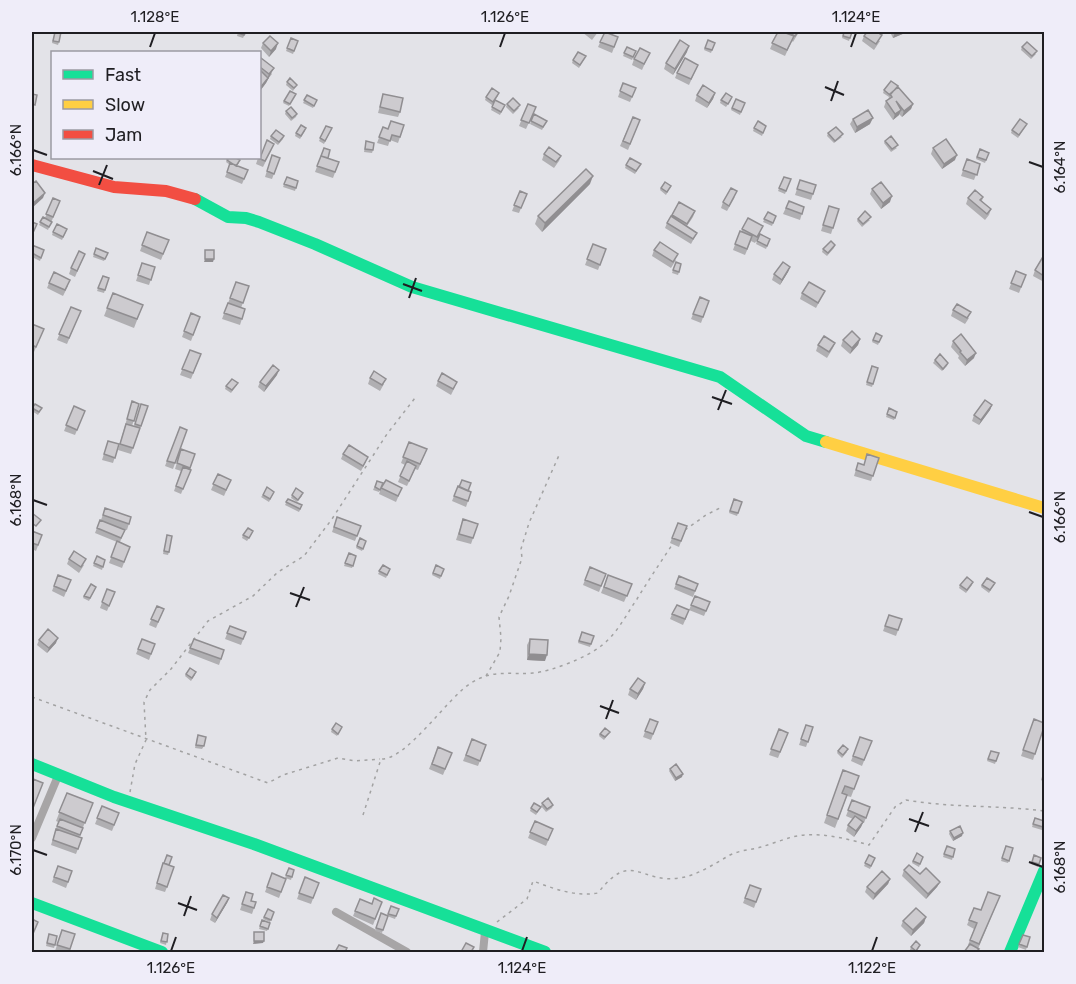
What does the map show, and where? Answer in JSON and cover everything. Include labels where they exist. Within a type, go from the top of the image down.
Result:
[{"type":"street","points":[[32,165],[114,187],[166,191],[200,200],[228,217],[246,218],[259,222],[412,287],[720,377],[806,436],[1044,508]]},
{"type":"street","points":[[32,764],[129,803],[254,844],[485,932],[545,952]]},
{"type":"street","points":[[32,838],[58,776]]},
{"type":"street","points":[[1010,952],[1044,871]]},
{"type":"street","points":[[32,903],[162,952]]},
{"type":"street","points":[[336,912],[407,952]]},
{"type":"street","points":[[483,952],[485,932]]},
{"type":"path","points":[[129,803],[135,764],[146,740],[144,702],[150,690],[171,669],[208,621],[253,596],[278,572],[304,556],[360,477],[370,458],[415,398]]},
{"type":"path","points":[[486,676],[500,652],[499,617],[522,558],[521,549],[529,523],[560,453]]},
{"type":"path","points":[[684,532],[706,514],[720,508]]},
{"type":"path","points":[[32,698],[268,783],[283,775],[338,758],[355,761],[386,759],[403,749],[470,683],[507,671],[534,673],[591,654],[615,632],[676,539]]},
{"type":"path","points":[[363,815],[381,759]]},
{"type":"path","points":[[485,932],[527,899],[533,881],[561,892],[586,895],[598,893],[613,875],[622,870],[661,878],[680,878],[700,872],[742,850],[794,837],[840,836],[869,845],[895,807],[906,800],[1044,811]]},
{"type":"building","points":[[55,32],[61,32],[59,42],[53,41]]},
{"type":"building","points":[[605,32],[618,37],[614,47],[600,42]]},
{"type":"building","points":[[778,32],[794,36],[787,50],[772,43]]},
{"type":"building","points":[[844,32],[852,32],[850,38],[843,36]]},
{"type":"building","points":[[867,32],[877,32],[882,35],[876,44],[864,36]]},
{"type":"building","points":[[270,36],[278,43],[271,51],[263,43]]},
{"type":"building","points":[[291,38],[298,41],[294,51],[287,48]]},
{"type":"building","points":[[680,40],[689,46],[675,69],[666,63]]},
{"type":"building","points":[[708,40],[715,43],[712,50],[705,48]]},
{"type":"building","points":[[1027,42],[1037,51],[1032,56],[1022,47]]},
{"type":"building","points":[[627,47],[636,51],[633,57],[624,53]]},
{"type":"building","points":[[640,48],[650,53],[644,64],[634,59]]},
{"type":"building","points":[[578,52],[586,56],[580,65],[573,60]]},
{"type":"building","points":[[261,58],[274,68],[269,74],[261,68]]},
{"type":"building","points":[[685,58],[698,65],[691,79],[677,73]]},
{"type":"building","points":[[261,71],[268,78],[261,87]]},
{"type":"building","points":[[290,78],[297,85],[294,88],[287,82]]},
{"type":"building","points":[[891,81],[898,86],[890,95],[884,90]]},
{"type":"building","points":[[623,83],[636,88],[632,97],[620,91]]},
{"type":"building","points":[[703,85],[715,93],[709,103],[697,95]]},
{"type":"building","points":[[898,87],[913,104],[904,111],[896,101],[901,110],[895,114],[886,101],[892,97],[890,94]]},
{"type":"building","points":[[492,88],[499,93],[493,102],[486,97]]},
{"type":"building","points":[[290,91],[296,94],[290,104],[284,101]]},
{"type":"building","points":[[726,93],[732,97],[728,104],[721,100]]},
{"type":"building","points":[[32,94],[37,95],[35,105],[32,104]]},
{"type":"building","points":[[383,94],[403,98],[400,112],[380,107]]},
{"type":"building","points":[[307,95],[317,100],[314,106],[304,100]]},
{"type":"building","points":[[513,98],[520,105],[514,111],[507,104]]},
{"type":"building","points":[[736,99],[745,103],[741,112],[732,108]]},
{"type":"building","points":[[495,100],[505,105],[501,112],[492,107]]},
{"type":"building","points":[[528,104],[536,107],[529,123],[521,120]]},
{"type":"building","points":[[291,107],[297,114],[292,118],[286,111]]},
{"type":"building","points":[[868,110],[873,118],[857,127],[853,119]]},
{"type":"building","points":[[534,114],[547,121],[543,127],[531,121]]},
{"type":"building","points":[[633,117],[640,120],[630,144],[623,141]]},
{"type":"building","points":[[1020,119],[1027,124],[1019,135],[1012,130]]},
{"type":"building","points":[[391,121],[404,125],[400,137],[392,135],[390,141],[379,137],[383,127],[388,129]]},
{"type":"building","points":[[758,121],[766,126],[763,133],[754,128]]},
{"type":"building","points":[[301,125],[306,128],[301,136],[296,133]]},
{"type":"building","points":[[326,126],[332,128],[325,141],[320,138]]},
{"type":"building","points":[[836,127],[843,134],[835,141],[828,133]]},
{"type":"building","points":[[276,130],[284,136],[279,142],[271,136]]},
{"type":"building","points":[[891,136],[898,145],[892,149],[885,141]]},
{"type":"building","points":[[946,139],[957,155],[944,164],[933,148]]},
{"type":"building","points":[[267,140],[274,144],[265,161],[260,159]]},
{"type":"building","points":[[366,141],[374,143],[373,150],[365,149]]},
{"type":"building","points":[[549,147],[561,156],[556,162],[544,154]]},
{"type":"building","points":[[324,148],[330,150],[328,158],[321,156]]},
{"type":"building","points":[[980,149],[989,153],[986,160],[977,157]]},
{"type":"building","points":[[272,155],[280,158],[274,174],[267,171]]},
{"type":"building","points":[[321,156],[339,162],[335,172],[317,166]]},
{"type":"building","points":[[630,158],[641,164],[636,171],[626,165]]},
{"type":"building","points":[[238,159],[240,160],[236,166],[227,160]]},
{"type":"building","points":[[967,159],[980,164],[977,175],[963,170]]},
{"type":"building","points":[[230,163],[248,170],[244,179],[227,172]]},
{"type":"building","points":[[586,169],[593,176],[545,223],[538,216]]},
{"type":"building","points":[[287,177],[298,181],[296,188],[284,184]]},
{"type":"building","points":[[784,177],[791,179],[786,191],[779,188]]},
{"type":"building","points":[[800,180],[816,185],[813,194],[797,189]]},
{"type":"building","points":[[36,181],[45,193],[32,204],[32,184]]},
{"type":"building","points":[[665,182],[671,186],[667,192],[661,188]]},
{"type":"building","points":[[881,182],[892,196],[883,203],[872,189]]},
{"type":"building","points":[[731,188],[737,191],[729,206],[723,202]]},
{"type":"building","points":[[975,190],[983,197],[980,200],[991,209],[987,214],[968,198]]},
{"type":"building","points":[[520,191],[527,194],[521,208],[514,205]]},
{"type":"building","points":[[53,198],[60,201],[53,217],[46,214]]},
{"type":"building","points":[[789,201],[804,207],[802,214],[786,208]]},
{"type":"building","points":[[679,202],[695,211],[687,224],[672,215]]},
{"type":"building","points":[[829,206],[839,209],[833,228],[823,225]]},
{"type":"building","points":[[865,211],[871,217],[863,224],[858,219]]},
{"type":"building","points":[[768,212],[776,216],[773,223],[764,219]]},
{"type":"building","points":[[671,216],[697,233],[693,239],[667,223]]},
{"type":"building","points":[[43,217],[52,222],[49,227],[40,222]]},
{"type":"building","points":[[748,218],[763,226],[757,237],[742,229]]},
{"type":"building","points":[[32,222],[37,224],[32,235]]},
{"type":"building","points":[[57,224],[67,229],[63,237],[53,232]]},
{"type":"building","points":[[740,231],[752,236],[747,249],[735,244]]},
{"type":"building","points":[[147,232],[169,240],[163,254],[142,245]]},
{"type":"building","points":[[760,234],[770,239],[767,246],[757,241]]},
{"type":"building","points":[[831,241],[835,245],[828,253],[823,249]]},
{"type":"building","points":[[660,242],[678,254],[673,262],[654,250]]},
{"type":"building","points":[[593,244],[606,249],[600,265],[587,259]]},
{"type":"building","points":[[32,245],[44,250],[41,258],[32,253]]},
{"type":"building","points":[[96,248],[108,253],[105,259],[94,254]]},
{"type":"building","points":[[205,250],[214,250],[214,259],[205,259]]},
{"type":"building","points":[[79,251],[85,254],[77,271],[71,268]]},
{"type":"building","points":[[1044,255],[1044,276],[1035,270]]},
{"type":"building","points":[[676,262],[681,264],[679,272],[673,270]]},
{"type":"building","points":[[783,262],[790,267],[782,280],[774,274]]},
{"type":"building","points":[[142,263],[155,267],[151,280],[138,275]]},
{"type":"building","points":[[1016,271],[1026,275],[1021,287],[1011,283]]},
{"type":"building","points":[[54,272],[70,280],[65,290],[49,283]]},
{"type":"building","points":[[103,276],[109,278],[105,290],[98,288]]},
{"type":"building","points":[[236,282],[249,286],[243,303],[230,298]]},
{"type":"building","points":[[809,282],[825,291],[818,303],[802,293]]},
{"type":"building","points":[[113,293],[143,305],[137,319],[107,308]]},
{"type":"building","points":[[700,297],[709,301],[703,317],[693,314]]},
{"type":"building","points":[[228,303],[245,309],[242,319],[224,313]]},
{"type":"building","points":[[957,304],[971,312],[967,318],[953,310]]},
{"type":"building","points":[[71,307],[81,311],[69,338],[59,334]]},
{"type":"building","points":[[191,313],[200,317],[193,335],[184,331]]},
{"type":"building","points":[[32,324],[44,329],[36,347],[32,345]]},
{"type":"building","points":[[852,331],[860,339],[852,348],[843,340]]},
{"type":"building","points":[[876,333],[882,336],[879,342],[873,340]]},
{"type":"building","points":[[961,334],[976,353],[967,360],[953,341]]},
{"type":"building","points":[[824,336],[835,343],[829,352],[818,345]]},
{"type":"building","points":[[190,350],[201,354],[193,373],[182,369]]},
{"type":"building","points":[[940,354],[948,363],[943,369],[935,360]]},
{"type":"building","points":[[273,365],[279,370],[266,386],[260,382]]},
{"type":"building","points":[[872,366],[878,368],[873,384],[867,382]]},
{"type":"building","points":[[374,371],[386,379],[382,385],[370,378]]},
{"type":"building","points":[[442,373],[457,382],[453,389],[438,381]]},
{"type":"building","points":[[232,379],[238,383],[232,390],[226,386]]},
{"type":"building","points":[[985,400],[992,405],[981,420],[974,415]]},
{"type":"building","points":[[132,401],[139,404],[134,421],[127,419]]},
{"type":"building","points":[[35,404],[42,408],[39,412],[32,408]]},
{"type":"building","points":[[141,404],[148,406],[141,426],[135,424]]},
{"type":"building","points":[[74,406],[85,411],[77,430],[66,425]]},
{"type":"building","points":[[889,408],[897,412],[895,418],[887,414]]},
{"type":"building","points":[[126,424],[140,428],[133,448],[120,444]]},
{"type":"building","points":[[180,427],[187,430],[175,463],[167,461]]},
{"type":"building","points":[[108,441],[119,444],[115,458],[104,454]]},
{"type":"building","points":[[409,442],[427,449],[420,464],[403,457]]},
{"type":"building","points":[[349,445],[368,457],[363,466],[343,454]]},
{"type":"building","points":[[181,449],[195,454],[190,468],[177,463]]},
{"type":"building","points":[[867,454],[879,458],[873,476],[856,470],[858,463],[864,465]]},
{"type":"building","points":[[407,461],[416,466],[409,481],[400,476]]},
{"type":"building","points":[[183,467],[191,470],[183,489],[176,486]]},
{"type":"building","points":[[218,474],[231,480],[226,490],[213,484]]},
{"type":"building","points":[[386,480],[402,488],[398,496],[381,488]]},
{"type":"building","points":[[462,480],[471,483],[468,491],[459,487]]},
{"type":"building","points":[[377,481],[383,483],[380,490],[375,487]]},
{"type":"building","points":[[458,486],[471,492],[468,501],[454,496]]},
{"type":"building","points":[[267,487],[274,492],[270,499],[263,495]]},
{"type":"building","points":[[296,488],[303,493],[298,500],[292,495]]},
{"type":"building","points":[[288,499],[302,505],[300,509],[286,502]]},
{"type":"building","points":[[734,499],[742,502],[738,513],[730,511]]},
{"type":"building","points":[[105,508],[131,517],[129,524],[103,515]]},
{"type":"building","points":[[32,513],[41,520],[36,526],[32,523]]},
{"type":"building","points":[[337,517],[361,526],[357,536],[334,527]]},
{"type":"building","points":[[463,519],[478,524],[473,538],[459,534]]},
{"type":"building","points":[[100,520],[125,530],[121,538],[97,528]]},
{"type":"building","points":[[678,523],[687,526],[681,541],[672,538]]},
{"type":"building","points":[[248,528],[253,531],[249,538],[243,535]]},
{"type":"building","points":[[32,531],[42,535],[38,545],[32,543]]},
{"type":"building","points":[[167,535],[172,536],[169,552],[164,551]]},
{"type":"building","points":[[360,538],[366,541],[363,549],[357,546]]},
{"type":"building","points":[[117,541],[130,547],[124,562],[111,557]]},
{"type":"building","points":[[74,551],[86,559],[81,567],[69,559]]},
{"type":"building","points":[[349,553],[356,556],[353,566],[345,563]]},
{"type":"building","points":[[97,556],[105,560],[103,567],[94,563]]},
{"type":"building","points":[[383,565],[390,569],[387,575],[379,571]]},
{"type":"building","points":[[436,565],[444,569],[441,576],[433,573]]},
{"type":"building","points":[[590,567],[606,574],[601,586],[585,580]]},
{"type":"building","points":[[58,575],[71,580],[66,591],[54,586]]},
{"type":"building","points":[[608,575],[632,584],[627,596],[604,587]]},
{"type":"building","points":[[679,576],[698,584],[695,591],[676,584]]},
{"type":"building","points":[[967,577],[973,582],[967,590],[960,585]]},
{"type":"building","points":[[987,578],[995,583],[990,590],[982,585]]},
{"type":"building","points":[[91,584],[96,587],[90,598],[84,596]]},
{"type":"building","points":[[107,589],[115,592],[109,606],[102,602]]},
{"type":"building","points":[[695,596],[710,602],[706,611],[691,605]]},
{"type":"building","points":[[677,605],[689,610],[685,619],[672,614]]},
{"type":"building","points":[[157,606],[164,609],[158,622],[151,619]]},
{"type":"building","points":[[889,615],[902,619],[898,630],[885,626]]},
{"type":"building","points":[[230,626],[246,632],[243,639],[227,633]]},
{"type":"building","points":[[48,629],[58,638],[49,648],[39,640]]},
{"type":"building","points":[[582,632],[594,636],[591,644],[579,641]]},
{"type":"building","points":[[142,639],[155,644],[151,654],[138,649]]},
{"type":"building","points":[[194,639],[224,650],[221,659],[190,648]]},
{"type":"building","points":[[530,639],[548,640],[547,655],[529,654]]},
{"type":"building","points":[[190,668],[196,672],[192,678],[186,674]]},
{"type":"building","points":[[638,678],[645,683],[638,694],[630,689]]},
{"type":"building","points":[[650,719],[658,722],[653,734],[645,731]]},
{"type":"building","points":[[1034,719],[1044,723],[1035,754],[1023,750]]},
{"type":"building","points":[[336,723],[342,727],[338,734],[332,729]]},
{"type":"building","points":[[806,725],[813,727],[808,742],[801,739]]},
{"type":"building","points":[[605,728],[610,732],[605,737],[600,734]]},
{"type":"building","points":[[779,729],[788,733],[780,752],[771,749]]},
{"type":"building","points":[[198,735],[206,737],[204,746],[196,745]]},
{"type":"building","points":[[860,737],[872,741],[864,760],[853,756]]},
{"type":"building","points":[[472,739],[486,745],[480,761],[466,755]]},
{"type":"building","points":[[843,745],[848,749],[843,755],[838,751]]},
{"type":"building","points":[[438,747],[452,753],[445,769],[432,764]]},
{"type":"building","points":[[991,751],[999,753],[996,761],[988,759]]},
{"type":"building","points":[[676,764],[683,774],[676,778],[670,769]]},
{"type":"building","points":[[843,770],[859,776],[854,789],[845,786],[842,793],[847,795],[838,819],[827,815]]},
{"type":"building","points":[[33,779],[43,783],[32,808],[32,783]]},
{"type":"building","points":[[67,793],[93,803],[85,823],[59,812]]},
{"type":"building","points":[[548,798],[553,805],[547,809],[542,803]]},
{"type":"building","points":[[852,800],[870,807],[866,818],[848,810]]},
{"type":"building","points":[[534,803],[541,807],[537,812],[531,808]]},
{"type":"building","points":[[102,806],[119,813],[114,825],[97,818]]},
{"type":"building","points":[[855,816],[863,822],[856,831],[848,825]]},
{"type":"building","points":[[1035,818],[1044,821],[1043,827],[1033,824]]},
{"type":"building","points":[[60,819],[83,828],[80,835],[57,826]]},
{"type":"building","points":[[535,821],[553,829],[548,840],[530,832]]},
{"type":"building","points":[[960,826],[963,833],[954,838],[950,831]]},
{"type":"building","points":[[56,829],[82,838],[78,849],[53,840]]},
{"type":"building","points":[[947,846],[955,849],[953,857],[944,854]]},
{"type":"building","points":[[1006,846],[1013,848],[1009,861],[1002,858]]},
{"type":"building","points":[[917,853],[923,857],[920,864],[913,861]]},
{"type":"building","points":[[167,855],[172,857],[169,865],[164,863]]},
{"type":"building","points":[[869,855],[875,858],[871,866],[865,863]]},
{"type":"building","points":[[1034,855],[1041,858],[1039,864],[1032,862]]},
{"type":"building","points":[[163,863],[174,867],[167,887],[157,883]]},
{"type":"building","points":[[909,865],[920,874],[926,868],[940,882],[928,894],[904,870]]},
{"type":"building","points":[[58,866],[72,871],[68,882],[54,877]]},
{"type":"building","points":[[289,868],[294,870],[292,877],[286,875]]},
{"type":"building","points":[[882,871],[890,879],[875,894],[867,887]]},
{"type":"building","points":[[272,873],[286,879],[281,892],[267,887]]},
{"type":"building","points":[[305,877],[319,883],[313,898],[299,893]]},
{"type":"building","points":[[750,885],[761,889],[756,902],[745,898]]},
{"type":"building","points":[[246,892],[253,894],[251,901],[256,902],[254,908],[242,904]]},
{"type":"building","points":[[988,892],[1000,896],[979,944],[970,940],[977,923],[969,920],[974,908],[981,910]]},
{"type":"building","points":[[223,895],[229,898],[217,918],[212,914]]},
{"type":"building","points":[[374,898],[382,902],[375,919],[355,911],[360,899],[372,904]]},
{"type":"building","points":[[391,906],[399,909],[396,916],[388,914]]},
{"type":"building","points":[[916,908],[926,917],[913,930],[903,921]]},
{"type":"building","points":[[268,909],[274,912],[271,920],[264,917]]},
{"type":"building","points":[[381,913],[388,916],[383,930],[376,928]]},
{"type":"building","points":[[32,919],[38,922],[32,936]]},
{"type":"building","points":[[262,920],[270,923],[268,929],[260,926]]},
{"type":"building","points":[[62,930],[75,934],[70,949],[57,945]]},
{"type":"building","points":[[254,932],[264,932],[264,941],[254,941]]},
{"type":"building","points":[[163,933],[168,934],[167,942],[161,941]]},
{"type":"building","points":[[49,934],[57,936],[55,945],[47,943]]},
{"type":"building","points":[[1023,935],[1030,937],[1027,947],[1019,944]]},
{"type":"building","points":[[916,941],[920,945],[916,951],[911,947]]},
{"type":"building","points":[[466,943],[474,947],[471,952],[461,952]]},
{"type":"building","points":[[970,944],[979,949],[976,952],[964,952]]},
{"type":"building","points":[[339,945],[347,948],[345,952],[335,952]]},
{"type":"traffic: fast","points":[[195,199],[228,217],[246,218],[259,222],[412,287],[720,377],[806,436],[826,442]]},
{"type":"traffic: fast","points":[[32,764],[114,797],[254,844],[545,952]]},
{"type":"traffic: fast","points":[[1010,952],[1044,871]]},
{"type":"traffic: fast","points":[[32,903],[162,952]]},
{"type":"traffic: slow","points":[[826,442],[1044,508]]},
{"type":"traffic: jam","points":[[32,165],[114,187],[166,191],[195,199]]}]
